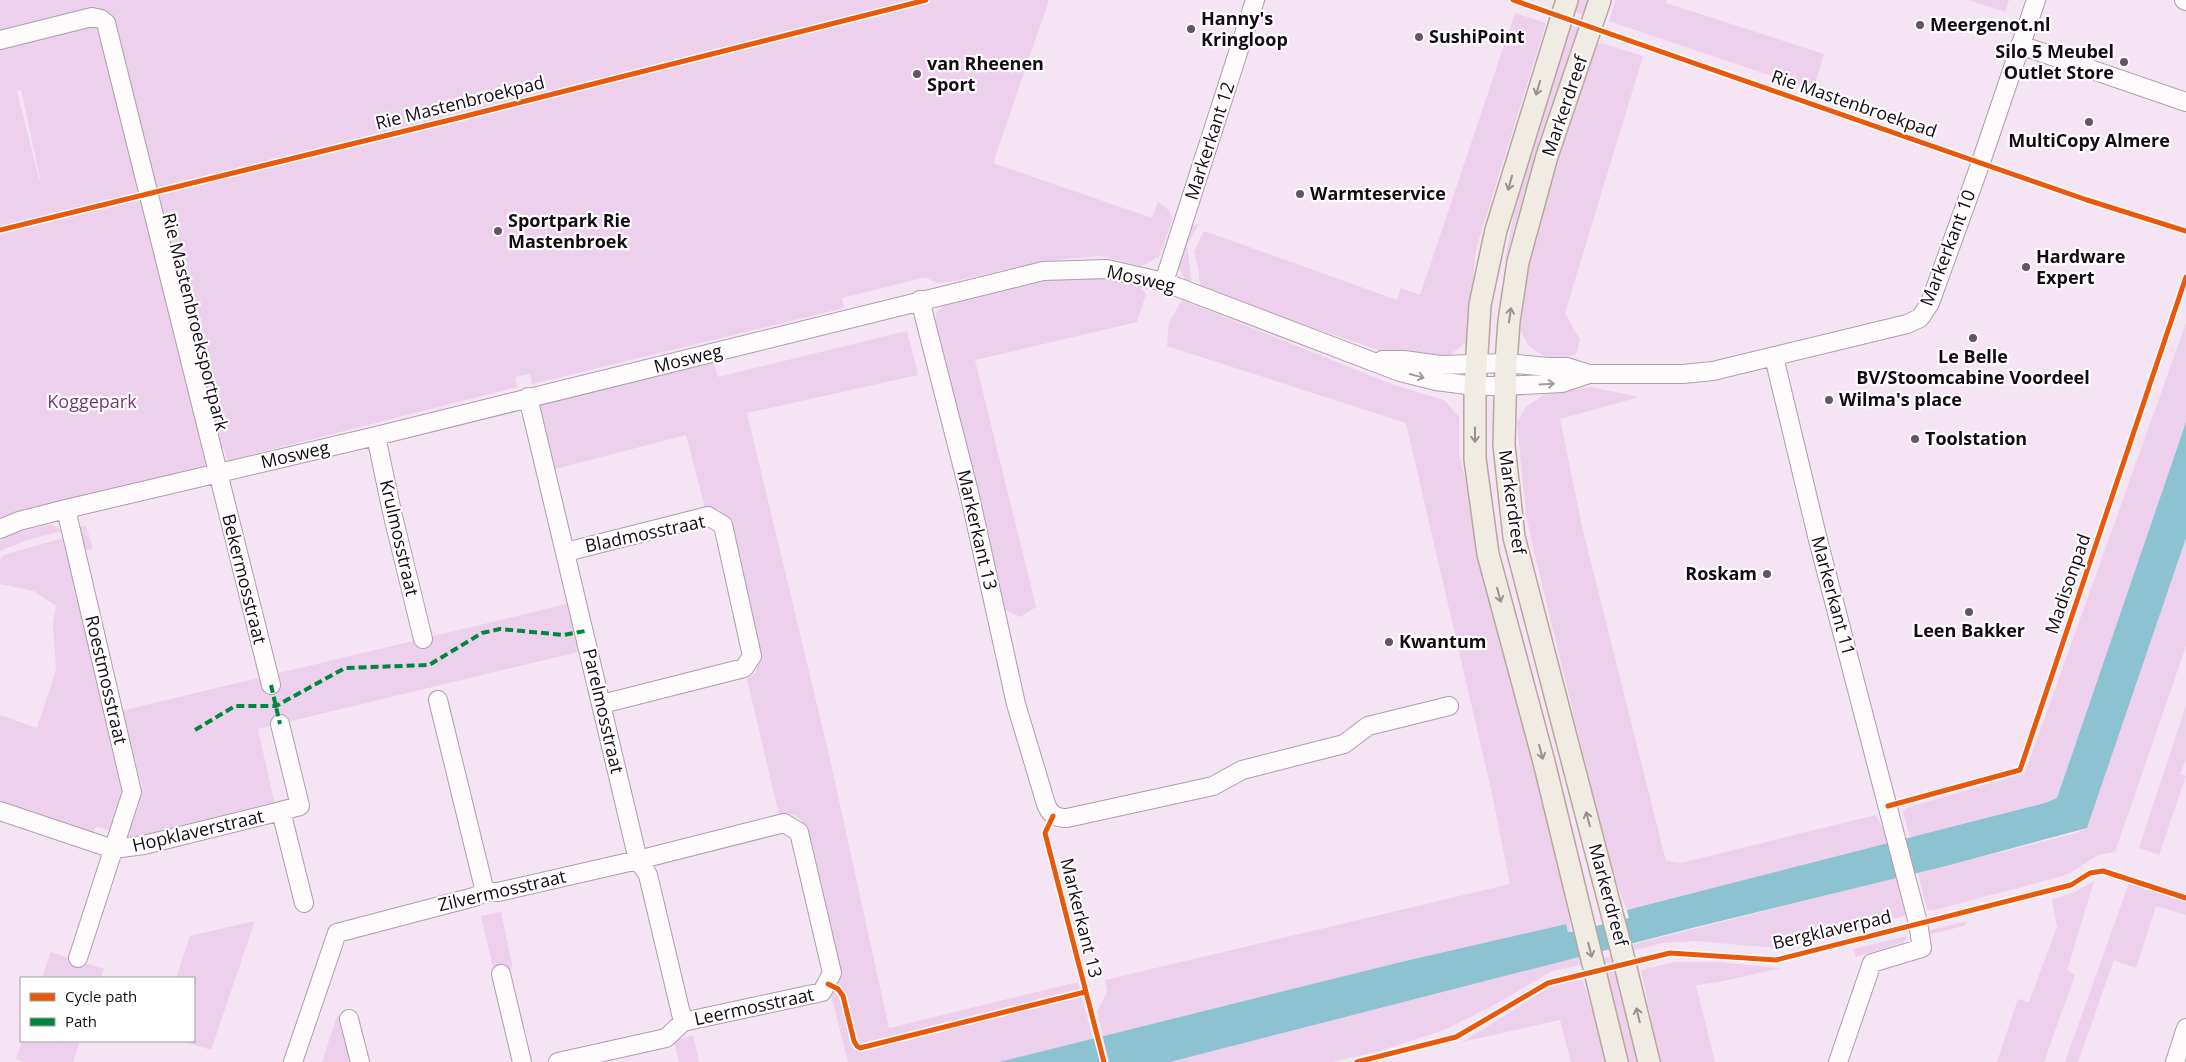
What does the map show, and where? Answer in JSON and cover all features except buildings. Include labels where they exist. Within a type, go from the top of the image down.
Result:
[{"type":"main road","name":"Markerdreef","points":[[1567,0],[1496,230],[1480,305],[1475,386],[1475,459],[1488,554],[1544,762],[1617,1062]]},
{"type":"main road","name":"Markerdreef","points":[[1599,3],[1547,156],[1518,262],[1509,321],[1504,386],[1504,445],[1514,537],[1627,969],[1649,1062]]},
{"type":"street","name":"Markerkant 12","points":[[1164,282],[1255,0]]},
{"type":"street","name":"Markerkant 10","points":[[1506,363],[1567,367],[1589,374],[1683,374],[1713,371],[1907,324],[1920,318],[1930,303],[1937,286],[2036,0]]},
{"type":"street","name":"Rie Mastenbroeksportpark","points":[[0,40],[92,17],[101,18],[106,23],[218,474]]},
{"type":"street","points":[[2020,45],[2186,102]]},
{"type":"street","name":"Mosweg","points":[[0,529],[19,521],[66,509],[376,436],[1043,271],[1107,269],[1164,282],[1400,372],[1436,381],[1475,386],[1504,386]]},
{"type":"street","name":"Markerkant 13","points":[[920,300],[969,492],[1016,704],[1048,811],[1053,816],[1067,818],[1213,786],[1242,770],[1344,744],[1368,726],[1449,706]]},
{"type":"street","name":"Markerkant 11","points":[[1774,357],[1818,540],[1918,923],[1922,948],[1872,963],[1838,1062]]},
{"type":"street","name":"Mosweg","points":[[1371,361],[1404,360],[1440,365],[1506,363]]},
{"type":"street","name":"Markerkant 10","points":[[1504,386],[1562,383],[1589,374]]},
{"type":"street","name":"Parelmosstraat","points":[[528,397],[638,860],[648,874],[683,1022]]},
{"type":"street","name":"Krulmosstraat","points":[[376,436],[392,512],[424,639]]},
{"type":"street","name":"Bekermosstraat","points":[[218,474],[271,685]]},
{"type":"street","name":"Roestmosstraat","points":[[66,509],[132,792],[78,958]]},
{"type":"street","name":"Bladmosstraat","points":[[566,552],[708,516],[723,525],[752,656],[744,668],[602,704]]},
{"type":"street","points":[[438,700],[485,892]]},
{"type":"street","points":[[280,724],[300,806],[281,811],[304,903]]},
{"type":"street","name":"Hopklaverstraat","points":[[0,811],[113,849],[144,845],[281,811]]},
{"type":"street","name":"Zilvermosstraat","points":[[293,1062],[337,932],[474,897],[485,892],[498,892],[638,860],[784,823],[799,832]]},
{"type":"street","name":"Leermosstraat","points":[[558,1062],[666,1038],[683,1022],[822,992],[828,984],[832,973],[799,832]]},
{"type":"street","points":[[501,974],[522,1062]]},
{"type":"street","points":[[349,1019],[360,1062]]},
{"type":"street","points":[[2175,1062],[2186,1028]]},
{"type":"green space","name":"Sportpark Rie Mastenbroek","points":[[0,0],[1049,0],[993,163],[1152,218],[1158,202],[1170,211],[1172,220],[1159,257],[1141,266],[1100,256],[1045,261],[950,282],[936,283],[926,277],[842,298],[844,308],[532,384],[530,374],[515,377],[517,387],[227,461],[224,448],[203,453],[207,472],[0,520],[0,42],[10,39],[8,29],[0,31]],"holes":[[[21,90],[40,178],[17,91]]]},
{"type":"green space","points":[[1575,0],[1588,0],[1583,15],[1571,10]]},
{"type":"green space","points":[[1616,0],[1667,0],[1666,3],[1824,54],[1813,90],[1609,21]]},
{"type":"green space","points":[[1969,0],[2009,0],[2005,12]]},
{"type":"green space","points":[[1515,13],[1546,23],[1476,249],[1467,342],[1444,359],[1390,354],[1200,289],[1199,271],[1194,252],[1204,231],[1397,300],[1401,288],[1420,295]]},
{"type":"green space","points":[[1567,24],[1578,28],[1523,197],[1504,266],[1523,174]]},
{"type":"green space","points":[[1601,43],[1643,56],[1565,313],[1580,340],[1576,354],[1559,359],[1542,355],[1528,345],[1518,325],[1523,265],[1590,57],[1596,45]]},
{"type":"green space","points":[[1199,224],[1187,245],[1192,286],[1185,280],[1177,265],[1188,227]]},
{"type":"green space","points":[[1102,275],[1136,283],[1146,294],[1137,322],[975,360],[1036,607],[1020,617],[1005,610],[935,329],[936,313],[946,303],[1048,278]]},
{"type":"green space","points":[[1182,300],[1394,385],[1444,400],[1459,417],[1459,454],[1565,890],[1571,932],[1568,932],[1566,924],[1405,961],[1103,1036],[1097,1012],[1107,992],[1105,980],[1510,884],[1493,798],[1406,423],[1167,346],[1169,322]]},
{"type":"green space","points":[[2186,323],[2186,422],[2057,798],[2045,803],[1910,838],[1903,812],[1906,808],[2025,773]]},
{"type":"green space","points":[[907,331],[918,375],[747,413],[829,755],[889,1028],[1078,982],[1093,1039],[999,1062],[848,1062],[831,995],[839,976],[802,820],[794,815],[779,815],[747,679],[756,672],[759,647],[725,517],[719,509],[705,508],[686,435],[555,469],[538,402],[713,360],[718,377]]},
{"type":"green space","points":[[1591,387],[1639,397],[1560,419],[1583,531],[1666,861],[1681,863],[1876,815],[1890,843],[1627,910],[1611,869],[1533,547],[1526,514],[1517,423],[1526,407],[1545,394]]},
{"type":"green space","points":[[51,524],[62,531],[27,540],[0,551],[0,541],[11,534]]},
{"type":"green space","points":[[86,526],[93,549],[82,551],[75,528]]},
{"type":"green space","points":[[67,537],[127,798],[115,833],[97,826],[91,836],[0,804],[0,715],[37,728],[56,670],[53,624],[56,606],[34,591],[0,584],[0,559],[4,555]]},
{"type":"green space","points":[[2186,538],[2186,646],[2115,852],[2098,855],[2070,873],[2056,878],[1934,910],[1927,910],[1918,873],[2076,833],[2087,828]]},
{"type":"green space","points":[[567,604],[578,652],[258,729],[275,806],[140,839],[127,836],[140,802],[142,785],[121,711]]},
{"type":"green space","points":[[2186,705],[2186,759],[2180,774],[2186,776],[2159,855],[2139,848]]},
{"type":"green space","points":[[1899,877],[1909,915],[1775,948],[1695,941],[1662,943],[1612,956],[1610,950]]},
{"type":"green space","points":[[2094,881],[2067,970],[2075,975],[2044,1062],[1997,1062],[2018,999],[2029,1002],[2057,927],[2052,900],[2075,892]]},
{"type":"green space","points":[[2129,883],[2186,901],[2186,915],[2156,906],[2136,968],[2114,960],[2078,1062],[2065,1062]]},
{"type":"green space","points":[[501,912],[513,969],[494,972],[481,916]]},
{"type":"green space","points":[[255,921],[211,1050],[186,1042],[195,1042],[195,977],[176,977],[190,936]]},
{"type":"green space","points":[[1967,921],[1964,926],[1927,935],[1923,932]]},
{"type":"green space","points":[[1907,936],[1904,942],[1856,957],[1853,949]]},
{"type":"green space","points":[[51,952],[104,969],[101,977],[42,977]]},
{"type":"green space","points":[[1612,956],[1639,1062],[1627,1062],[1615,1020],[1603,958]]},
{"type":"green space","points":[[1579,957],[1586,964],[1552,971],[1492,1006],[1444,1030],[1376,1052],[1331,1062],[1170,1062]]},
{"type":"green space","points":[[1675,962],[1720,962],[1781,968],[1719,982],[1696,985],[1715,1062],[1660,1062],[1641,970]]},
{"type":"green space","points":[[1582,980],[1602,1038],[1606,1062],[1571,1062],[1560,1020],[1462,1042],[1553,985]]},
{"type":"green space","points":[[338,1013],[353,1062],[322,1062]]},
{"type":"green space","points":[[693,1035],[699,1062],[679,1062],[674,1041]]},
{"type":"green space","points":[[22,1042],[80,1042],[73,1062],[25,1062],[16,1059]]},
{"type":"water","points":[[2186,422],[2186,538],[2087,828],[1950,865],[1692,928],[1170,1062],[999,1062],[1405,961],[1566,924],[1568,932],[1571,932],[1629,918],[1627,910],[2045,803],[2057,798]]},
{"type":"pier","points":[[1102,1034],[1109,1062],[1101,1062],[1094,1036]]},
{"type":"marked path","points":[[195,730],[235,706],[276,706],[345,668],[429,665],[482,633],[500,629],[564,635],[585,631]]},
{"type":"marked path","points":[[271,685],[280,724]]},
{"type":"cycle path","name":"Rie Mastenbroekpad","points":[[0,230],[458,118],[926,0]]},
{"type":"cycle path","name":"Rie Mastenbroekpad","points":[[1513,0],[2087,200],[2186,231]]},
{"type":"cycle path","name":"Madisonpad","points":[[1888,806],[2020,770],[2186,277]]},
{"type":"cycle path","points":[[1053,816],[1045,833],[1104,1062]]},
{"type":"cycle path","name":"Bergklaverpad","points":[[1357,1062],[1456,1037],[1548,983],[1670,953],[1776,960],[2071,885],[2090,873],[2103,871],[2186,898]]},
{"type":"cycle path","points":[[828,984],[838,989],[843,996],[854,1041],[860,1048],[1085,992]]},
{"type":"place","name":"Meergenot.nl","points":[[1920,25]]},
{"type":"place","name":"Hanny's Kringloop","points":[[1191,29]]},
{"type":"place","name":"SushiPoint","points":[[1419,37]]},
{"type":"place","name":"Silo 5 Meubel Outlet Store","points":[[2124,62]]},
{"type":"place","name":"van Rheenen Sport","points":[[917,74]]},
{"type":"place","name":"MultiCopy Almere","points":[[2089,122]]},
{"type":"place","name":"Warmteservice","points":[[1300,194]]},
{"type":"place","name":"Sportpark Rie Mastenbroek","points":[[498,231]]},
{"type":"place","name":"Hardware Expert","points":[[2026,267]]},
{"type":"place","name":"Le Belle BV/Stoomcabine Voordeel","points":[[1973,338]]},
{"type":"place","name":"Wilma's place","points":[[1829,400]]},
{"type":"place","name":"Toolstation","points":[[1915,439]]},
{"type":"place","name":"Roskam","points":[[1767,574]]},
{"type":"place","name":"Leen Bakker","points":[[1969,612]]},
{"type":"place","name":"Kwantum","points":[[1389,642]]},
{"type":"park label","name":"Koggepark","points":[[92,402]]}]
